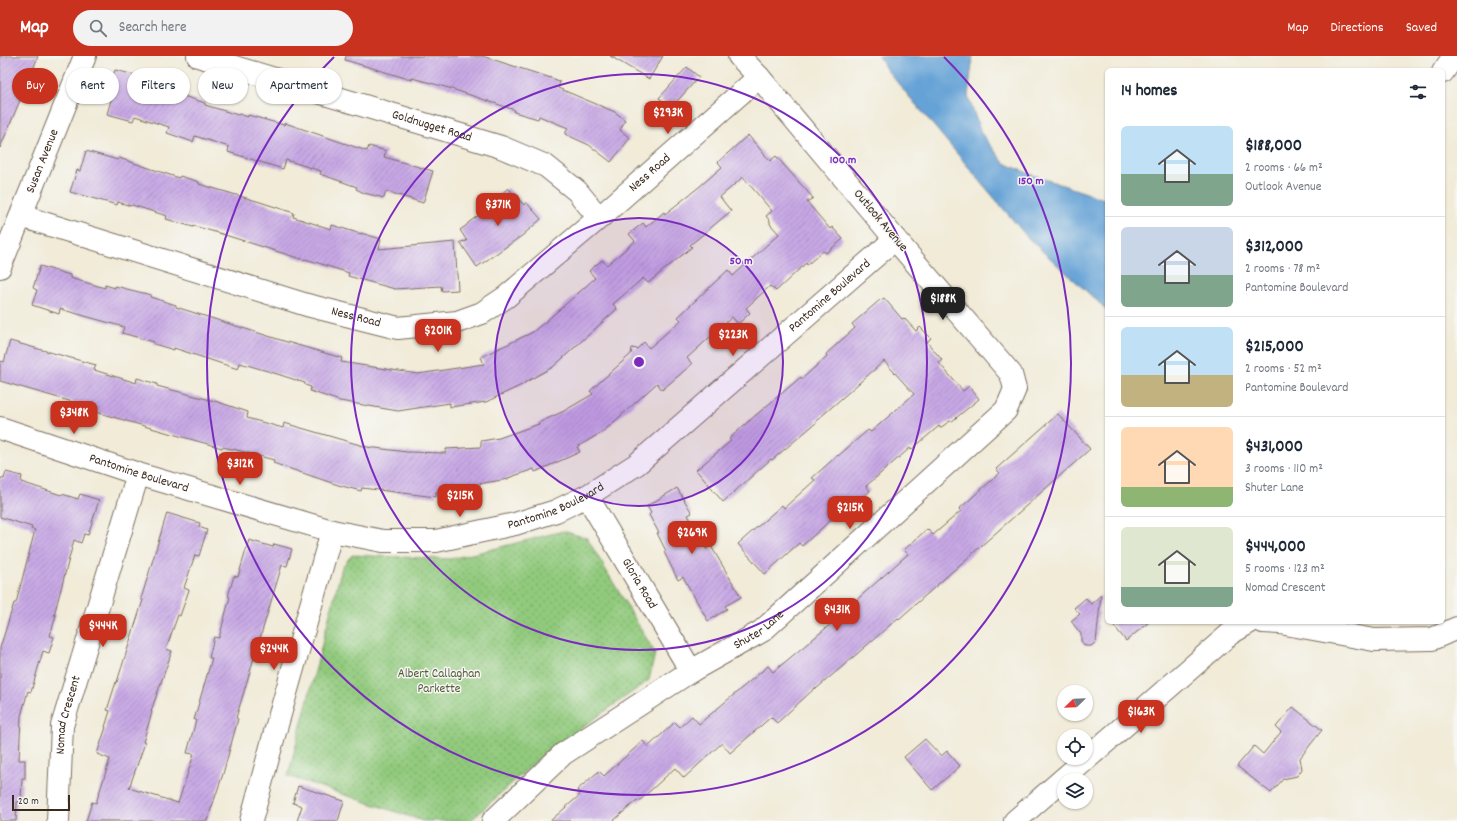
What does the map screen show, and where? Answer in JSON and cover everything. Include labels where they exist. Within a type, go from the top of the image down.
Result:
[{"type":"street","name":"Susan Avenue","points":[[0,267],[85,56]]},
{"type":"street","name":"Goldnugget Road","points":[[198,56],[501,147],[546,166],[577,191],[599,218]]},
{"type":"street","name":"Outlook Avenue","points":[[739,56],[759,77],[1010,374],[1015,390]]},
{"type":"street","points":[[1445,69],[1454,56]]},
{"type":"street","name":"Ness Road","points":[[21,216],[307,305],[398,328],[458,322],[482,313],[506,297],[599,218],[759,77]]},
{"type":"street","name":"Pantomine Boulevard","points":[[0,428],[138,474],[332,531],[383,541],[436,541],[515,524],[556,511],[587,496],[637,464],[895,239]]},
{"type":"street","name":"Shuter Lane","points":[[493,821],[564,754],[691,671],[762,631],[1006,410],[1015,390]]},
{"type":"street","name":"Nomad Crescent","points":[[58,821],[62,726],[138,474]]},
{"type":"street","name":"Gloria Road","points":[[587,496],[691,671]]},
{"type":"street","points":[[251,821],[274,732],[332,531]]},
{"type":"street","points":[[1014,821],[1231,633],[1247,624]]},
{"type":"street","points":[[1286,624],[1374,640],[1432,639],[1457,628]]},
{"type":"green space","name":"Albert Callaghan Parkette","points":[[563,531],[587,538],[655,653],[649,680],[542,756],[470,821],[423,821],[288,776],[342,567],[352,555],[450,559]]},
{"type":"water","points":[[879,56],[973,56],[968,96],[981,133],[1004,163],[1030,174],[1105,199],[1105,308],[1028,238],[886,69]]},
{"type":"building","points":[[0,56],[38,56],[34,67],[36,68],[12,68],[12,104],[18,104],[0,148]]},
{"type":"building","points":[[346,56],[482,56],[557,80],[556,81],[560,82],[558,88],[615,112],[625,120],[620,130],[630,138],[611,162],[589,145],[565,134],[568,128],[539,116],[538,119],[514,112],[515,110],[449,88],[412,78],[412,80],[345,60]]},
{"type":"building","points":[[610,56],[663,56],[649,79]]},
{"type":"building","points":[[687,67],[699,77],[671,108],[659,98]]},
{"type":"building","points":[[119,71],[127,73],[127,104],[190,104],[190,98],[198,101],[198,104],[205,104],[238,115],[248,117],[248,115],[284,125],[285,123],[367,151],[369,146],[386,151],[384,157],[433,171],[423,203],[386,191],[384,198],[364,193],[356,189],[357,187],[320,174],[321,171],[286,160],[283,169],[228,152],[229,147],[195,136],[193,142],[167,133],[169,127],[135,116],[133,121],[107,114],[110,104],[119,104]]},
{"type":"building","points":[[748,135],[770,161],[776,156],[813,198],[807,202],[830,229],[832,227],[843,239],[826,253],[823,251],[807,265],[806,263],[776,291],[770,286],[746,308],[750,313],[738,324],[732,317],[687,358],[692,364],[662,390],[657,383],[604,431],[577,447],[580,452],[535,472],[534,469],[508,479],[472,485],[473,489],[436,492],[436,497],[362,488],[361,491],[338,485],[273,463],[274,460],[237,450],[222,448],[144,426],[89,410],[90,407],[0,381],[0,361],[4,362],[10,341],[96,365],[94,370],[136,383],[137,378],[157,384],[157,386],[218,402],[248,412],[247,418],[283,428],[284,423],[367,447],[407,452],[446,453],[446,449],[481,447],[481,441],[499,438],[539,424],[538,423],[564,411],[593,394],[590,391],[631,354],[632,348],[637,349],[644,342],[649,348],[681,320],[678,317],[728,270],[733,276],[779,234],[770,224],[770,221],[766,216],[772,211],[743,177],[720,197],[731,211],[690,245],[692,247],[648,283],[643,278],[613,304],[617,309],[553,367],[524,384],[486,402],[450,407],[450,403],[398,411],[340,401],[310,391],[311,387],[305,385],[305,383],[271,372],[240,363],[238,369],[122,333],[124,327],[60,309],[59,314],[32,305],[37,290],[33,288],[40,266],[70,275],[70,278],[105,288],[105,285],[115,288],[115,286],[151,295],[150,297],[176,305],[176,307],[342,358],[341,362],[418,374],[484,364],[481,357],[533,332],[566,304],[595,278],[589,271],[602,260],[607,265],[635,241],[629,234],[643,223],[646,227],[699,187],[722,167],[718,162]]},
{"type":"building","points":[[86,151],[118,160],[119,158],[179,178],[180,176],[199,182],[199,184],[294,213],[293,217],[331,229],[332,225],[381,239],[379,249],[455,242],[458,290],[442,291],[441,286],[395,289],[348,276],[349,273],[315,262],[166,219],[167,216],[132,205],[118,202],[117,205],[70,192],[77,170],[80,171]]},
{"type":"building","points":[[508,188],[524,205],[526,202],[541,219],[523,235],[477,267],[460,242],[467,241],[460,230],[487,209],[485,208]]},
{"type":"building","points":[[884,298],[902,319],[904,318],[916,331],[920,327],[931,338],[927,342],[942,360],[939,363],[963,391],[969,386],[979,399],[951,422],[950,421],[940,428],[939,426],[911,450],[910,448],[866,486],[870,491],[856,504],[853,500],[802,546],[799,543],[765,574],[738,544],[782,505],[784,508],[815,480],[812,478],[838,455],[868,430],[871,432],[914,394],[884,361],[816,421],[817,422],[772,460],[771,459],[723,502],[696,470],[731,441],[729,439],[743,426],[801,377],[802,379],[827,356],[826,354],[855,328],[852,324]]},
{"type":"building","points":[[1058,414],[1090,449],[899,619],[898,618],[816,689],[815,688],[777,723],[771,717],[730,753],[722,743],[684,778],[675,768],[638,802],[637,800],[613,821],[550,821],[580,795],[577,790],[599,771],[604,776],[643,741],[648,747],[675,722],[680,727],[692,716],[699,724],[768,666],[773,672],[843,614],[842,613],[908,554],[904,550],[927,529],[933,535],[961,511],[959,509],[1000,473],[996,469]]},
{"type":"building","points":[[6,472],[22,476],[21,482],[61,495],[62,494],[78,499],[80,494],[99,500],[88,535],[84,534],[81,543],[74,540],[54,615],[56,615],[50,636],[54,637],[49,653],[43,651],[31,692],[28,691],[21,716],[19,760],[25,760],[25,778],[22,778],[21,802],[17,802],[16,821],[0,821],[0,648],[14,603],[16,603],[35,530],[31,529],[32,527],[0,517],[0,478],[4,479]]},
{"type":"building","points":[[677,488],[692,513],[688,515],[706,549],[711,546],[741,597],[725,606],[727,609],[708,621],[683,577],[678,580],[664,552],[666,551],[657,533],[659,533],[649,515],[651,513],[647,506]]},
{"type":"building","points":[[167,513],[200,523],[199,527],[207,530],[199,556],[195,555],[184,588],[189,590],[166,649],[172,651],[151,711],[152,712],[143,742],[145,743],[129,788],[178,803],[194,754],[187,753],[196,720],[194,720],[212,658],[209,658],[214,637],[219,638],[234,576],[238,577],[249,540],[273,547],[274,544],[292,549],[287,566],[282,565],[236,718],[238,719],[223,774],[207,821],[86,821],[92,802],[96,803],[110,759],[97,754],[110,711],[107,710],[143,600],[141,599]]},
{"type":"building","points":[[1101,595],[1096,642],[1091,646],[1085,646],[1081,641],[1081,634],[1071,621],[1080,614],[1074,608],[1086,598],[1091,604]]},
{"type":"building","points":[[1113,624],[1147,624],[1126,641]]},
{"type":"building","points":[[1293,707],[1322,730],[1300,758],[1302,769],[1297,776],[1283,779],[1271,793],[1237,766],[1254,746],[1263,754],[1281,732],[1276,727]]},
{"type":"building","points":[[925,739],[941,756],[947,751],[960,766],[932,790],[904,757]]},
{"type":"building","points":[[298,786],[344,801],[338,821],[297,821],[302,806],[293,803]]}]
